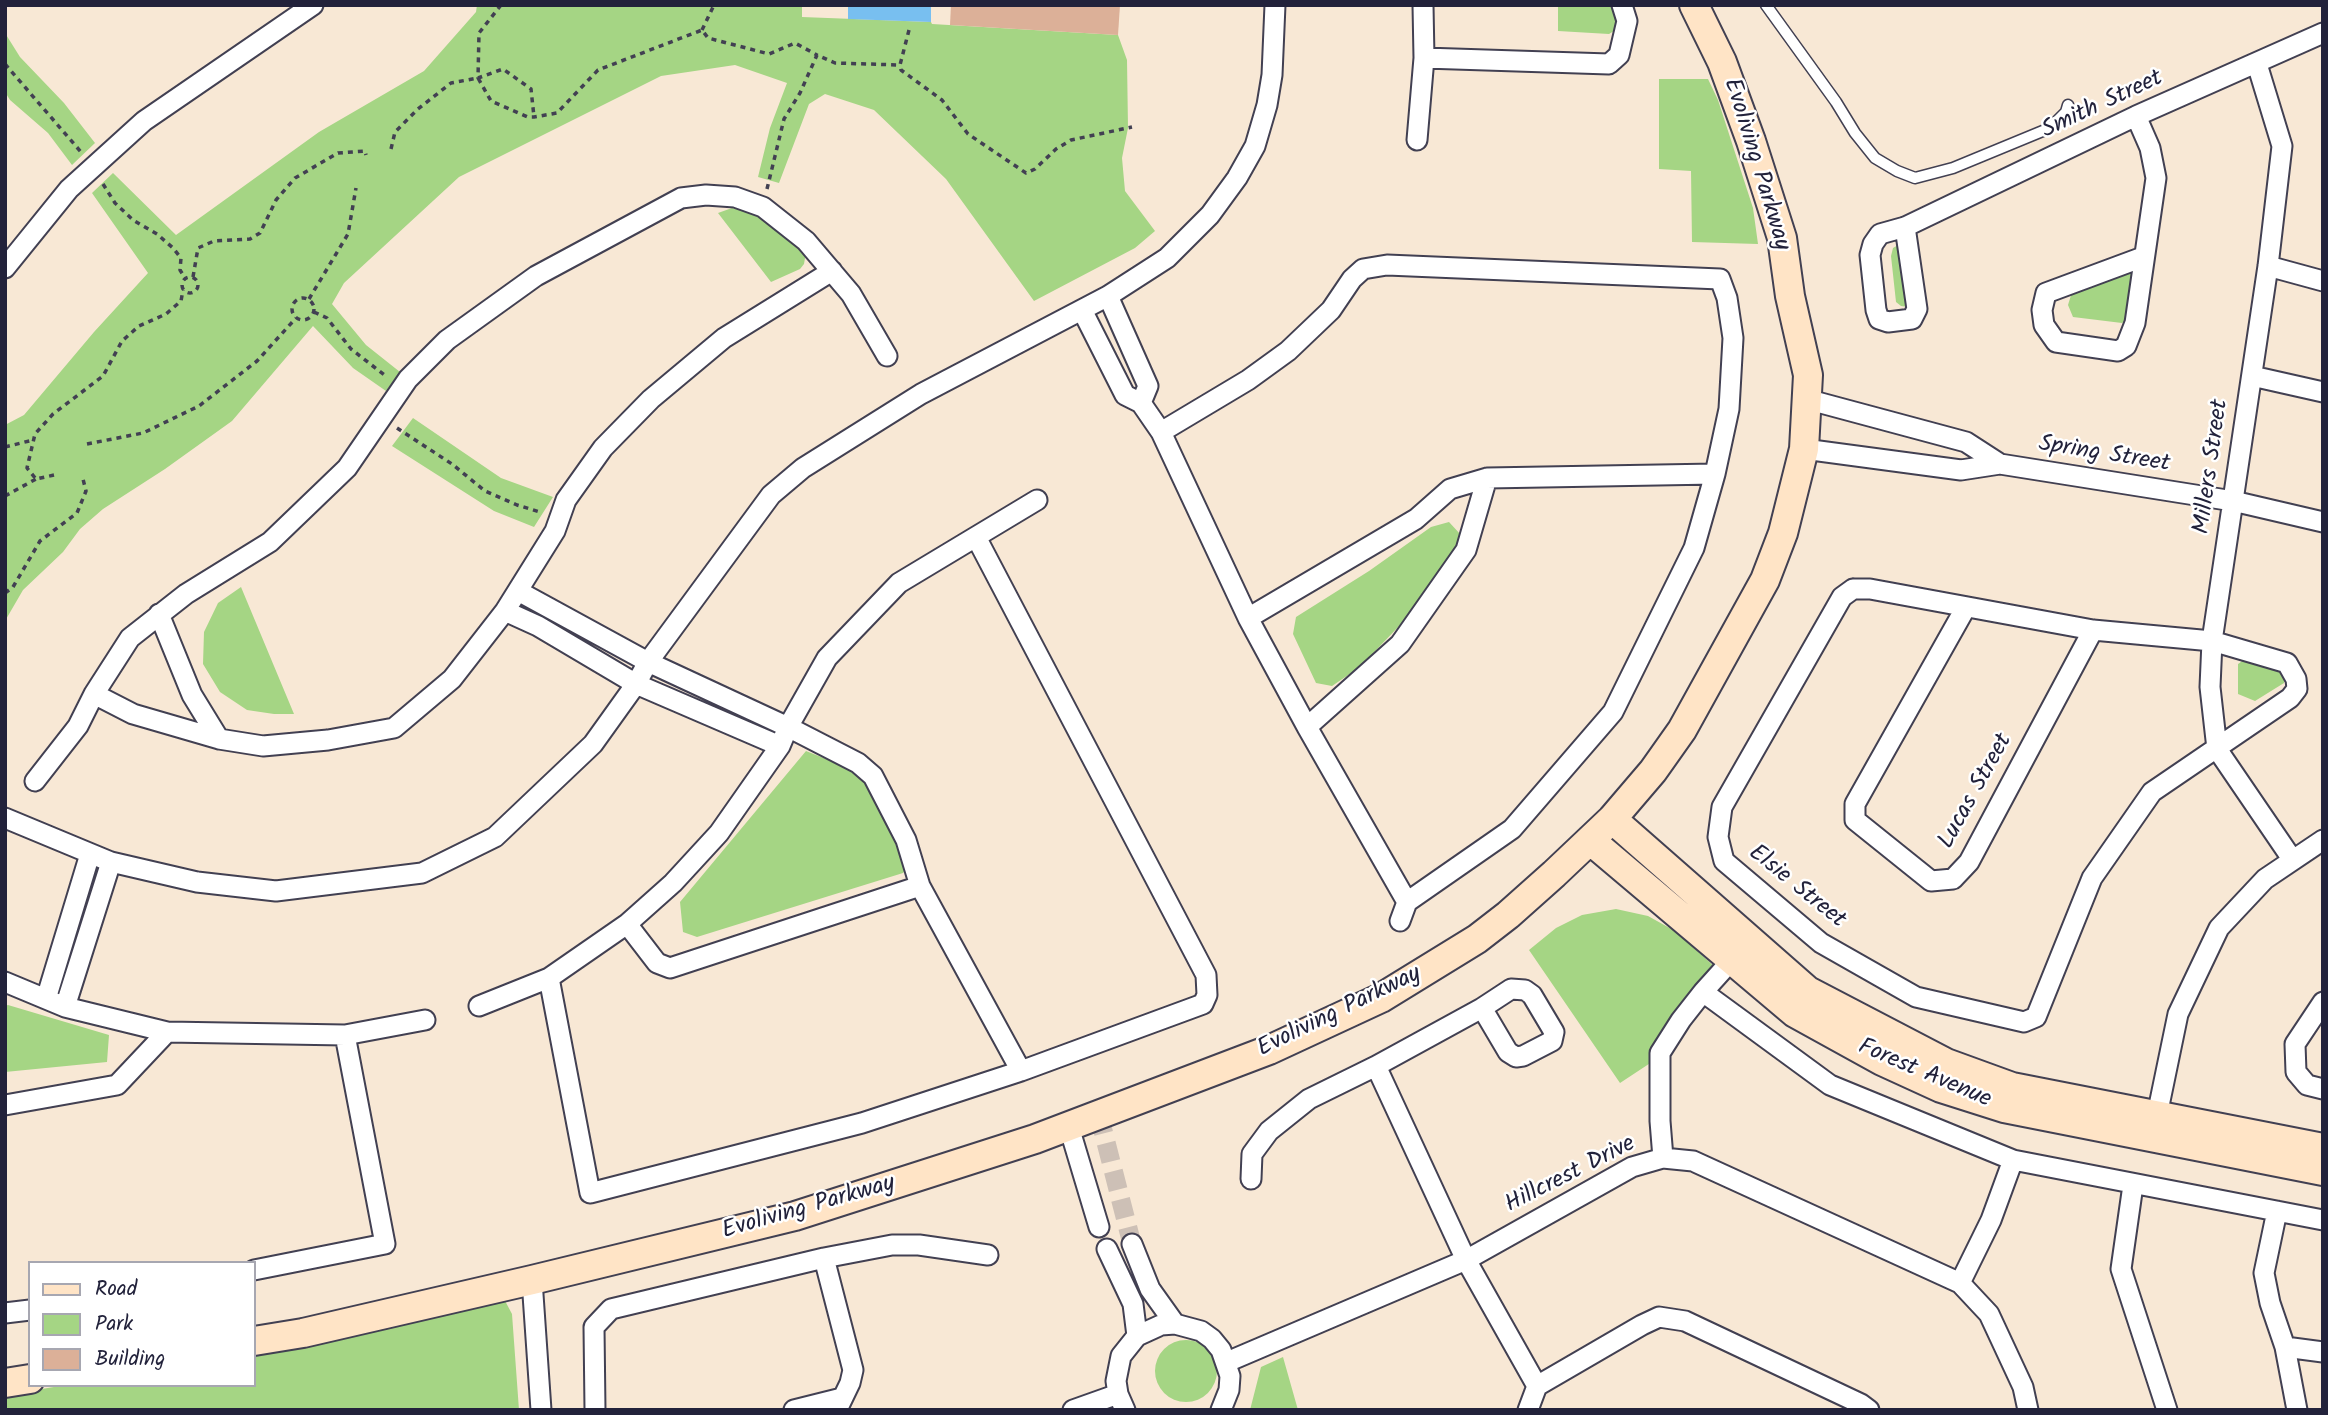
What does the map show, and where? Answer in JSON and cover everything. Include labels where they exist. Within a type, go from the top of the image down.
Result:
[{"type":"street","points":[[5,268],[69,190],[144,121],[313,5]]},
{"type":"street","points":[[5,818],[111,862],[197,882],[276,891],[422,873],[495,837],[593,744],[636,684],[648,662],[771,495],[803,468],[921,394],[1108,296],[1167,258],[1210,215],[1237,178],[1255,146],[1267,105],[1272,75],[1275,5]]},
{"type":"street","points":[[1418,140],[1424,58],[1423,5]]},
{"type":"street","points":[[1424,58],[1609,64],[1619,55],[1627,21],[1622,5]]},
{"type":"street","name":"Evoliving Parkway","points":[[256,1341],[303,1333],[795,1216],[1069,1127],[1269,1050],[1381,998],[1441,962],[1508,915],[1612,819],[1653,771],[1682,730],[1765,580],[1783,533],[1804,449],[1808,375],[1790,296],[1782,238],[1752,141],[1722,62],[1694,5]]},
{"type":"street","name":"Smith Street","points":[[1905,227],[1917,309],[1912,319],[1888,322],[1879,319],[1876,310],[1870,256],[1873,244],[1880,234],[1905,227],[2136,116],[2323,33]]},
{"type":"street","name":"Millers Street","points":[[2257,64],[2281,146],[2268,266],[2212,641],[2210,687],[2217,749],[2292,859]]},
{"type":"street","points":[[2136,116],[2150,148],[2155,178],[2135,323],[2126,346],[2118,351],[2056,342],[2044,325],[2042,310],[2046,293],[2143,257]]},
{"type":"street","points":[[35,781],[78,726],[94,694],[130,638],[186,594],[270,542],[347,468],[401,388],[447,340],[536,276],[681,198],[706,195],[735,197],[763,207],[806,241],[832,271],[851,295],[887,356]]},
{"type":"street","points":[[1082,310],[1125,395],[1141,403],[1161,432],[1248,618],[1404,912],[1512,829],[1613,712],[1694,548],[1715,474],[1729,409],[1734,338],[1727,298],[1720,279],[1708,278],[1387,265],[1363,269],[1352,279],[1331,310],[1288,351],[1248,380],[1161,432]]},
{"type":"street","points":[[2268,266],[2323,281]]},
{"type":"street","points":[[94,694],[133,714],[219,739],[263,746],[328,740],[394,728],[452,679],[505,611],[555,531],[566,500],[603,448],[651,399],[724,338],[832,271]]},
{"type":"street","points":[[1108,296],[1148,386],[1141,403]]},
{"type":"street","points":[[2252,376],[2323,392]]},
{"type":"street","name":"Spring Street","points":[[1806,399],[1966,442],[2000,464]]},
{"type":"street","name":"Spring Street","points":[[1804,449],[1961,471],[2000,464],[2233,501],[2323,522]]},
{"type":"street","points":[[1248,618],[1416,519],[1450,489],[1487,478],[1715,474]]},
{"type":"street","points":[[1307,727],[1400,644],[1465,550],[1487,478]]},
{"type":"street","points":[[478,1006],[550,978],[627,924],[673,883],[719,834],[784,737],[828,658],[899,583],[1037,500]]},
{"type":"street","points":[[550,978],[590,1193],[862,1123],[1021,1071],[1203,1004],[1207,995],[1206,975],[976,537]]},
{"type":"street","name":"Elsie Street","points":[[1853,589],[1870,589],[2093,630],[2212,641],[2287,663],[2296,679],[2297,689],[2290,698],[2152,792],[2092,878],[2036,1017],[2024,1022],[1916,998],[1821,943],[1724,861],[1718,837],[1722,807],[1842,597],[1853,589]]},
{"type":"street","points":[[518,591],[784,737]]},
{"type":"street","name":"Lucas Street","points":[[1966,607],[1855,804],[1855,820],[1931,881],[1953,878],[1969,862],[2093,630]]},
{"type":"street","points":[[505,611],[538,626],[636,684],[858,763],[873,776],[906,840],[920,886],[1021,1071]]},
{"type":"street","points":[[159,614],[191,695],[219,739]]},
{"type":"street","name":"Forest Avenue","points":[[1612,819],[1740,951]]},
{"type":"street","name":"Forest Avenue","points":[[1590,839],[1740,951],[1808,991],[1946,1063],[2012,1087],[2323,1171]]},
{"type":"street","points":[[2155,1127],[2178,1014],[2218,928],[2264,879],[2323,840]]},
{"type":"street","points":[[46,999],[90,854]]},
{"type":"street","points":[[65,1007],[111,862]]},
{"type":"street","points":[[627,924],[657,963],[670,968],[920,886]]},
{"type":"street","points":[[1663,1158],[1660,1053],[1681,1020],[1740,951]]},
{"type":"street","points":[[5,982],[65,1007],[167,1032],[345,1035],[425,1020]]},
{"type":"street","points":[[1703,992],[1830,1085],[2013,1160],[2323,1220]]},
{"type":"street","points":[[2323,1002],[2295,1044],[2296,1072],[2307,1085],[2323,1089]]},
{"type":"street","points":[[1251,1180],[1252,1154],[1269,1131],[1309,1099],[1482,1008]]},
{"type":"street","points":[[5,1105],[117,1085],[167,1032]]},
{"type":"street","points":[[256,1270],[385,1244],[345,1035]]},
{"type":"street","points":[[1376,1066],[1466,1260],[1537,1386]]},
{"type":"street","points":[[1069,1127],[1099,1227]]},
{"type":"street","name":"Forest Avenue","points":[[2155,1127],[2323,1148]]},
{"type":"street","name":"Hillcrest Drive","points":[[1227,1362],[1466,1260],[1632,1167],[1663,1158],[1693,1161],[1960,1283],[1989,1314],[2023,1387],[2028,1410]]},
{"type":"street","points":[[1960,1283],[1991,1220],[2013,1160]]},
{"type":"street","points":[[2133,1185],[2120,1269],[2166,1410]]},
{"type":"street","points":[[2277,1211],[2264,1273],[2270,1303],[2285,1347],[2297,1410]]},
{"type":"street","points":[[1132,1244],[1150,1289],[1175,1324]]},
{"type":"street","points":[[595,1410],[594,1327],[611,1309],[824,1258],[891,1245],[919,1245],[988,1255]]},
{"type":"street","points":[[1107,1249],[1133,1304],[1137,1336]]},
{"type":"street","points":[[794,1410],[839,1404],[850,1383],[853,1370],[824,1258]]},
{"type":"street","points":[[532,1280],[541,1410]]},
{"type":"street","points":[[5,1313],[28,1310]]},
{"type":"street","points":[[1528,1410],[1537,1386],[1659,1317],[1685,1321],[1869,1410]]},
{"type":"street","points":[[1073,1410],[1121,1402],[1117,1368],[1121,1356],[1137,1336],[1161,1325],[1175,1324],[1201,1331],[1212,1339],[1227,1362],[1229,1390],[1221,1410]]},
{"type":"street","points":[[2285,1347],[2323,1352]]},
{"type":"street","points":[[5,1383],[28,1378]]},
{"type":"lane","points":[[1766,5],[1875,158],[1914,178],[1953,168],[2050,128],[2066,113],[2068,105]]},
{"type":"path","points":[[501,5],[479,33],[478,78],[491,101],[528,117],[557,113],[598,70],[702,30],[715,5]]},
{"type":"path","points":[[702,30],[708,38],[769,54],[795,43],[835,63],[900,65]]},
{"type":"path","points":[[909,30],[901,69],[942,100],[968,134],[1026,173],[1071,140],[1132,127]]},
{"type":"path","points":[[763,207],[784,119],[800,93],[817,55]]},
{"type":"path","points":[[5,64],[53,117],[93,168],[115,203],[133,220],[157,234],[173,248],[181,258],[180,270],[185,278]]},
{"type":"path","points":[[391,149],[396,132],[418,108],[451,83],[478,78],[503,69],[531,89],[534,117]]},
{"type":"path","points":[[183,290],[187,293],[195,291],[198,284],[193,277],[198,248],[214,241],[250,239],[260,233],[276,201],[295,178],[338,153],[365,151],[366,155]]},
{"type":"path","points":[[309,299],[348,234],[356,188]]},
{"type":"path","points":[[36,479],[27,468],[35,434],[53,414],[103,376],[122,341],[139,326],[166,314],[181,300],[181,282],[185,278],[193,277]]},
{"type":"path","points":[[296,318],[292,308],[301,298],[309,299],[314,312]]},
{"type":"path","points":[[314,312],[327,318],[351,349],[401,388]]},
{"type":"path","points":[[296,318],[306,320],[314,312]]},
{"type":"path","points":[[87,444],[143,433],[199,406],[257,361],[296,318]]},
{"type":"path","points":[[381,416],[452,464],[485,491],[517,505],[560,517]]},
{"type":"path","points":[[5,447],[33,440]]},
{"type":"path","points":[[5,496],[36,479],[54,475]]},
{"type":"path","points":[[5,593],[13,587],[40,541],[77,513],[86,491],[82,475]]},
{"type":"green space","points":[[477,5],[802,5],[802,17],[931,22],[1118,35],[1127,60],[1128,128],[1122,158],[1125,191],[1155,231],[1135,248],[1034,301],[946,179],[874,110],[825,94],[809,104],[779,183],[758,177],[770,128],[787,83],[735,65],[661,76],[459,177],[344,283],[332,304],[366,345],[400,372],[386,391],[353,368],[313,326],[232,421],[103,509],[80,529],[63,552],[23,590],[5,621],[5,425],[24,415],[148,273],[92,193],[113,173],[176,235],[319,132],[424,71],[476,12]]},
{"type":"green space","points":[[1558,5],[1618,5],[1619,28],[1609,34],[1558,31]]},
{"type":"green space","points":[[5,33],[20,57],[64,103],[95,143],[72,165],[48,133],[10,100],[5,92]]},
{"type":"green space","points":[[1659,79],[1708,79],[1718,100],[1753,208],[1758,244],[1692,242],[1691,171],[1659,169]]},
{"type":"green space","points":[[732,208],[749,210],[763,218],[806,252],[804,264],[800,269],[771,282],[718,213]]},
{"type":"green space","points":[[1900,244],[1908,307],[1896,302],[1891,256],[1893,248]]},
{"type":"green space","points":[[2127,271],[2138,277],[2132,316],[2122,323],[2073,317],[2068,305],[2072,292]]},
{"type":"green space","points":[[413,418],[501,478],[553,497],[534,527],[494,511],[392,446]]},
{"type":"green space","points":[[1449,522],[1461,535],[1456,547],[1401,624],[1360,667],[1332,686],[1316,683],[1293,634],[1296,617],[1369,571],[1431,527]]},
{"type":"green space","points":[[241,587],[294,714],[247,710],[220,692],[203,664],[204,632],[218,603]]},
{"type":"green space","points":[[2251,655],[2284,671],[2284,683],[2255,701],[2238,694],[2238,664]]},
{"type":"green space","points":[[806,751],[869,776],[909,865],[903,873],[697,937],[683,932],[680,902]]},
{"type":"green space","points":[[1616,909],[1648,916],[1675,931],[1716,968],[1661,1056],[1620,1083],[1529,950],[1556,928],[1582,915]]},
{"type":"green space","points":[[5,1006],[109,1035],[107,1062],[5,1072]]},
{"type":"green space","points":[[503,1297],[512,1314],[519,1410],[5,1410],[5,1395],[54,1387],[256,1387],[256,1354],[363,1335]]},
{"type":"green space","points":[[1180,1340],[1192,1340],[1208,1349],[1215,1359],[1215,1383],[1208,1393],[1192,1402],[1180,1402],[1169,1397],[1160,1388],[1155,1377],[1155,1365],[1160,1354],[1169,1345]]},
{"type":"green space","points":[[1283,1357],[1298,1410],[1250,1410],[1261,1367]]},
{"type":"water","points":[[848,5],[931,5],[931,22],[848,19]]},
{"type":"building","points":[[951,5],[1120,5],[1118,35],[950,25]]},
{"type":"tunnel","points":[[1099,1115],[1132,1244]]}]
